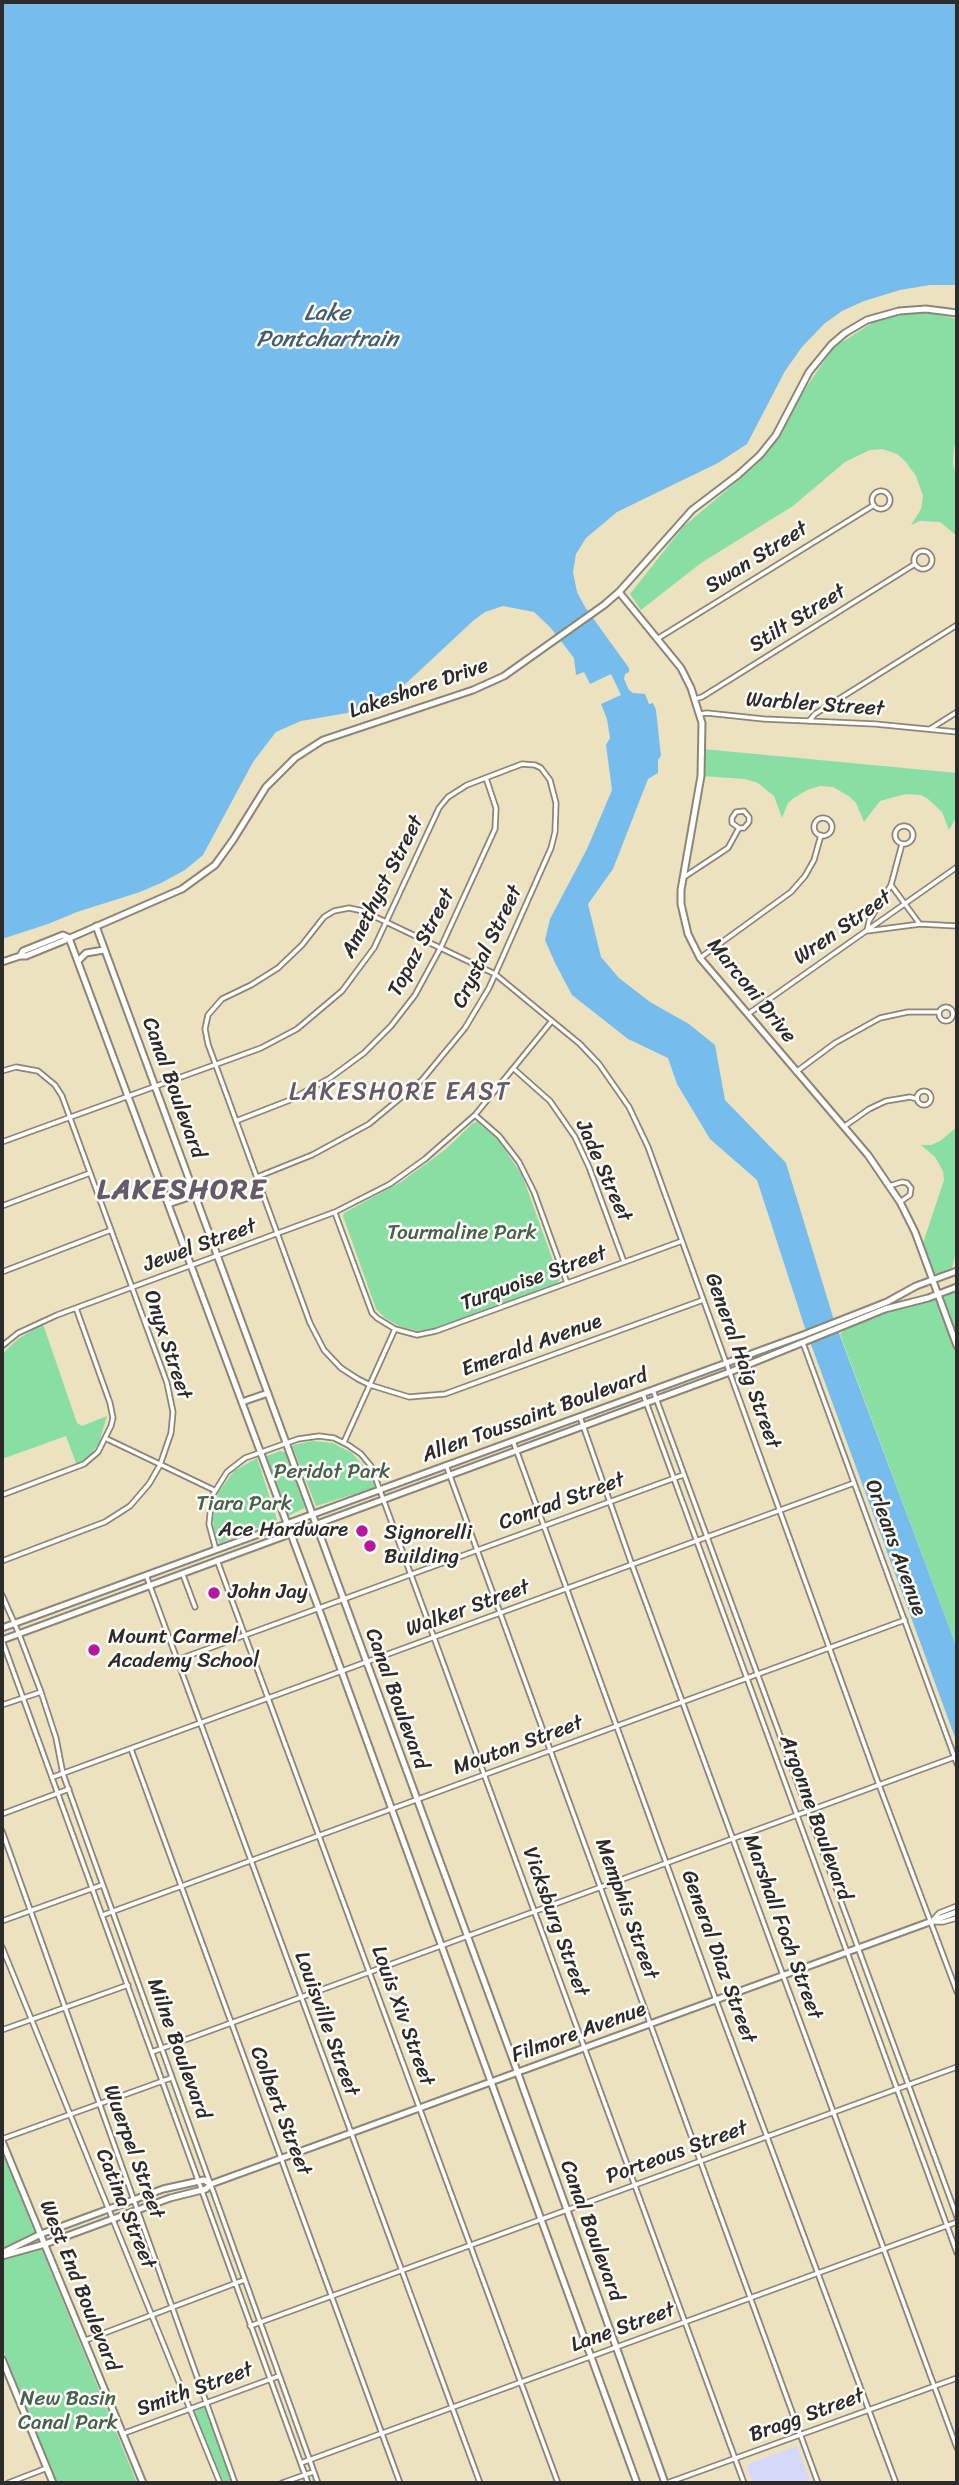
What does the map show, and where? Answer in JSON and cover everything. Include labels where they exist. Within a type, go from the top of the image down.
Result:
[{"type":"street","name":"Lakeshore Drive","points":[[2,962],[26,956],[182,889],[198,879],[225,852],[266,787],[291,761],[311,747],[356,727],[473,690],[504,676],[594,612],[619,592],[692,510],[760,455],[776,435],[809,373],[845,333],[873,318],[899,311],[926,309],[957,313]]},
{"type":"street","name":"Swan Street","points":[[883,491],[889,495],[890,502],[886,508],[879,509],[874,505],[873,498],[876,493],[883,491]]},
{"type":"street","name":"Swan Street","points":[[657,639],[874,505]]},
{"type":"street","name":"Stilt Street","points":[[926,552],[931,556],[932,562],[927,568],[921,569],[915,564],[918,553],[926,552]]},
{"type":"street","name":"Stilt Street","points":[[695,699],[915,564]]},
{"type":"street","name":"Marconi Drive","points":[[619,592],[681,668],[700,714],[703,748],[701,776],[682,878],[681,904],[685,923],[701,958],[890,1185],[933,1279],[957,1346]]},
{"type":"street","points":[[809,721],[815,714],[957,622]]},
{"type":"street","points":[[928,730],[957,712]]},
{"type":"street","name":"Warbler Street","points":[[700,714],[874,724],[957,732]]},
{"type":"street","name":"Crystal Street","points":[[257,1177],[312,1155],[352,1135],[404,1097],[450,1049],[477,1010],[544,868],[551,848],[556,817],[552,784],[541,768],[522,764],[486,778]]},
{"type":"street","name":"Amethyst Street","points":[[2,1142],[277,1040],[329,1004],[361,968],[387,923],[439,808],[460,789],[486,778]]},
{"type":"street","name":"Topaz Street","points":[[236,1121],[310,1090],[364,1053],[409,1004],[441,947],[495,829],[496,808],[486,778]]},
{"type":"street","points":[[744,811],[749,822],[744,828],[738,828],[732,824],[732,818],[736,812],[744,811]]},
{"type":"street","points":[[825,818],[831,822],[831,829],[829,833],[821,835],[815,832],[814,825],[817,820],[825,818]]},
{"type":"street","points":[[904,825],[911,829],[913,834],[910,841],[902,844],[894,834],[896,829],[904,825]]},
{"type":"street","points":[[682,878],[728,848],[738,828]]},
{"type":"street","points":[[701,958],[797,886],[814,860],[821,835]]},
{"type":"street","points":[[902,844],[891,885],[869,921],[867,931],[919,924],[957,926]]},
{"type":"street","name":"Wren Street","points":[[748,1014],[957,867]]},
{"type":"street","points":[[891,885],[919,924]]},
{"type":"street","name":"General Haig Street","points":[[216,1004],[278,968],[329,913],[349,908],[363,911],[495,974],[580,1044],[599,1065],[629,1107],[648,1147],[879,1785],[957,1992]]},
{"type":"street","name":"Canal Boulevard","points":[[96,926],[666,2483]]},
{"type":"street","name":"Canal Boulevard","points":[[69,938],[342,1672],[637,2483]]},
{"type":"street","points":[[78,961],[86,953],[104,950]]},
{"type":"street","name":"Emerald Avenue","points":[[216,1004],[208,1015],[205,1030],[216,1064],[310,1323],[320,1344],[341,1368],[370,1385],[409,1397],[445,1394],[703,1300]]},
{"type":"street","points":[[796,1072],[835,1043],[880,1018],[908,1012],[939,1012],[946,1006],[953,1010],[954,1015],[945,1021],[939,1017],[939,1012]]},
{"type":"street","name":"Jewel Street","points":[[2,1346],[36,1323],[335,1212],[370,1195],[408,1172],[475,1115],[552,1021]]},
{"type":"street","name":"Onyx Street","points":[[2,1071],[24,1068],[45,1075],[58,1088],[173,1405],[171,1433],[160,1465]]},
{"type":"street","name":"Jade Street","points":[[514,1069],[550,1101],[575,1137],[624,1262]]},
{"type":"street","points":[[843,1127],[886,1101],[910,1097],[925,1106],[931,1097],[922,1091],[917,1099]]},
{"type":"street","points":[[475,1115],[508,1146],[519,1162],[534,1192],[567,1283]]},
{"type":"street","points":[[2,1206],[90,1174]]},
{"type":"street","points":[[890,1185],[902,1182],[911,1188],[910,1195],[900,1202]]},
{"type":"street","points":[[168,1205],[195,1195]]},
{"type":"street","points":[[216,1550],[208,1518],[214,1491],[231,1468],[260,1452],[313,1436],[344,1442],[395,1329],[372,1312],[335,1212]]},
{"type":"street","points":[[2,1272],[111,1230]]},
{"type":"street","name":"Turquoise Street","points":[[395,1329],[407,1334],[425,1335],[682,1241]]},
{"type":"street","name":"Allen Toussaint Boulevard","points":[[2,1639],[730,1372],[776,1354],[933,1279],[957,1271]]},
{"type":"street","name":"Allen Toussaint Boulevard","points":[[841,1323],[957,1287]]},
{"type":"street","points":[[2,1495],[85,1464],[98,1452],[112,1422],[110,1403],[76,1308]]},
{"type":"street","name":"Allen Toussaint Boulevard","points":[[2,1628],[773,1346],[804,1340]]},
{"type":"street","name":"Orleans Avenue","points":[[804,1340],[957,1764]]},
{"type":"street","points":[[773,1346],[776,1354]]},
{"type":"street","name":"Argonne Boulevard","points":[[653,1390],[957,2220]]},
{"type":"street","points":[[242,1402],[268,1393]]},
{"type":"street","name":"Argonne Boulevard","points":[[643,1394],[957,2253]]},
{"type":"street","name":"Marshall Foch Street","points":[[580,1417],[957,2448]]},
{"type":"street","points":[[105,1438],[214,1491]]},
{"type":"street","name":"General Diaz Street","points":[[513,1441],[716,2000],[896,2483]]},
{"type":"street","name":"Vicksburg Street","points":[[344,1442],[368,1462],[380,1489],[744,2483]]},
{"type":"street","points":[[2,1561],[117,1516],[139,1497],[160,1465]]},
{"type":"street","name":"Memphis Street","points":[[446,1465],[818,2483]]},
{"type":"street","name":"Conrad Street","points":[[177,1660],[683,1475]]},
{"type":"street","points":[[414,1477],[418,1486]]},
{"type":"street","name":"Walker Street","points":[[53,1777],[854,1483]]},
{"type":"street","points":[[341,1504],[344,1514]]},
{"type":"street","points":[[248,1538],[251,1548]]},
{"type":"street","name":"Louis Xiv Street","points":[[217,1560],[558,2483]]},
{"type":"street","points":[[171,1566],[175,1576]]},
{"type":"street","points":[[182,1573],[195,1606]]},
{"type":"street","name":"Louisville Street","points":[[146,1575],[480,2483]]},
{"type":"street","name":"Milne Boulevard","points":[[2,1595],[41,1692],[56,1738],[68,1789],[318,2483]]},
{"type":"street","name":"Mouton Street","points":[[103,1915],[905,1620]]},
{"type":"street","name":"Milne Boulevard","points":[[2,1639],[308,2483]]},
{"type":"street","points":[[2,1705],[41,1692]]},
{"type":"street","name":"Colbert Street","points":[[131,1749],[400,2483]]},
{"type":"street","points":[[152,2052],[955,1757]]},
{"type":"street","points":[[2,1814],[68,1789]]},
{"type":"street","name":"Wuerpel Street","points":[[2,1832],[235,2483]]},
{"type":"street","points":[[2,1921],[103,1885]]},
{"type":"street","name":"Filmore Avenue","points":[[2,2254],[45,2244],[138,2209],[202,2190],[211,2184],[957,1912]]},
{"type":"street","name":"Catina Street","points":[[2,1947],[220,2483]]},
{"type":"street","points":[[2,2030],[128,1985]]},
{"type":"street","name":"Porteous Street","points":[[250,2326],[957,2067]]},
{"type":"street","points":[[2,2140],[172,2077]]},
{"type":"street","name":"West End Boulevard","points":[[2,2140],[143,2483]]},
{"type":"street","name":"Filmore Avenue","points":[[2,2254],[41,2234],[163,2189],[204,2180],[211,2184]]},
{"type":"street","name":"Lane Street","points":[[300,2463],[818,2274],[957,2220]]},
{"type":"street","points":[[86,2340],[245,2280]]},
{"type":"street","points":[[2,2360],[53,2483]]},
{"type":"street","name":"Smith Street","points":[[122,2434],[279,2376]]},
{"type":"street","name":"Bragg Street","points":[[666,2483],[957,2378]]},
{"type":"street","points":[[8,2483],[47,2468]]},
{"type":"street","points":[[282,2483],[314,2472]]},
{"type":"shaded area","points":[[797,2446],[811,2483],[753,2483],[748,2464]]},
{"type":"green space","points":[[911,313],[936,314],[957,319],[957,440],[953,463],[957,481],[957,536],[940,522],[920,521],[911,525],[921,509],[923,496],[916,476],[897,454],[882,449],[870,450],[845,462],[793,506],[701,563],[641,610],[630,594],[683,527],[754,467],[774,443],[805,389],[833,348],[878,319]]},
{"type":"green space","points":[[703,749],[957,773],[957,816],[949,830],[942,812],[928,799],[921,795],[906,794],[880,801],[864,822],[856,803],[850,797],[833,787],[820,786],[807,790],[788,803],[782,818],[774,796],[758,783],[745,779],[701,776]]},
{"type":"green space","name":"Tourmaline Park","points":[[477,1122],[498,1140],[522,1175],[560,1280],[435,1328],[418,1331],[401,1327],[376,1309],[344,1213],[401,1182]]},
{"type":"green space","points":[[957,1127],[957,1247],[951,1273],[933,1279],[921,1249],[944,1180],[943,1171],[935,1157],[921,1145],[940,1141]]},
{"type":"green space","points":[[957,1287],[957,1648],[840,1334],[853,1322]]},
{"type":"green space","points":[[43,1324],[77,1423],[82,1426],[107,1416],[99,1443],[89,1457],[77,1466],[66,1436],[2,1459],[2,1354],[18,1339]]},
{"type":"green space","name":"Peridot Park","points":[[313,1441],[333,1443],[352,1453],[369,1472],[374,1488],[316,1506],[293,1448],[293,1445]]},
{"type":"green space","points":[[280,1451],[285,1452],[305,1508],[286,1517],[264,1457]]},
{"type":"green space","name":"Tiara Park","points":[[257,1458],[277,1520],[220,1543],[215,1536],[213,1520],[218,1493],[234,1471]]},
{"type":"green space","name":"New Basin Canal Park","points":[[2,2152],[137,2483],[57,2483],[2,2347]]},
{"type":"green space","points":[[205,2406],[232,2483],[224,2483],[193,2410]]},
{"type":"water","name":"Lake Pontchartrain","points":[[2,2],[957,2],[957,285],[930,285],[900,290],[864,301],[842,311],[824,324],[802,347],[785,371],[747,444],[718,463],[617,512],[586,538],[576,554],[573,572],[577,592],[585,607],[629,668],[624,679],[629,690],[645,694],[649,704],[653,703],[661,756],[658,760],[658,773],[648,779],[613,869],[588,904],[601,957],[619,978],[650,1002],[689,1024],[715,1045],[725,1100],[786,1163],[833,1317],[957,1648],[957,1743],[805,1328],[757,1180],[710,1139],[677,1084],[668,1058],[628,1039],[572,995],[545,940],[550,919],[587,849],[612,790],[606,745],[610,738],[601,704],[621,695],[611,674],[590,684],[584,672],[576,675],[574,658],[550,627],[534,612],[503,606],[485,612],[400,689],[379,702],[347,713],[301,721],[276,732],[253,762],[203,855],[185,870],[140,892],[2,939]]},
{"type":"place","name":"Ace Hardware","points":[[362,1531]]},
{"type":"place","name":"Signorelli Building","points":[[370,1546]]},
{"type":"place","name":"John Jay","points":[[214,1593]]},
{"type":"place","name":"Mount Carmel Academy School","points":[[94,1650]]},
{"type":"district","name":"LAKESHORE EAST","points":[[400,1093]]},
{"type":"district","name":"LAKESHORE","points":[[182,1191]]}]
